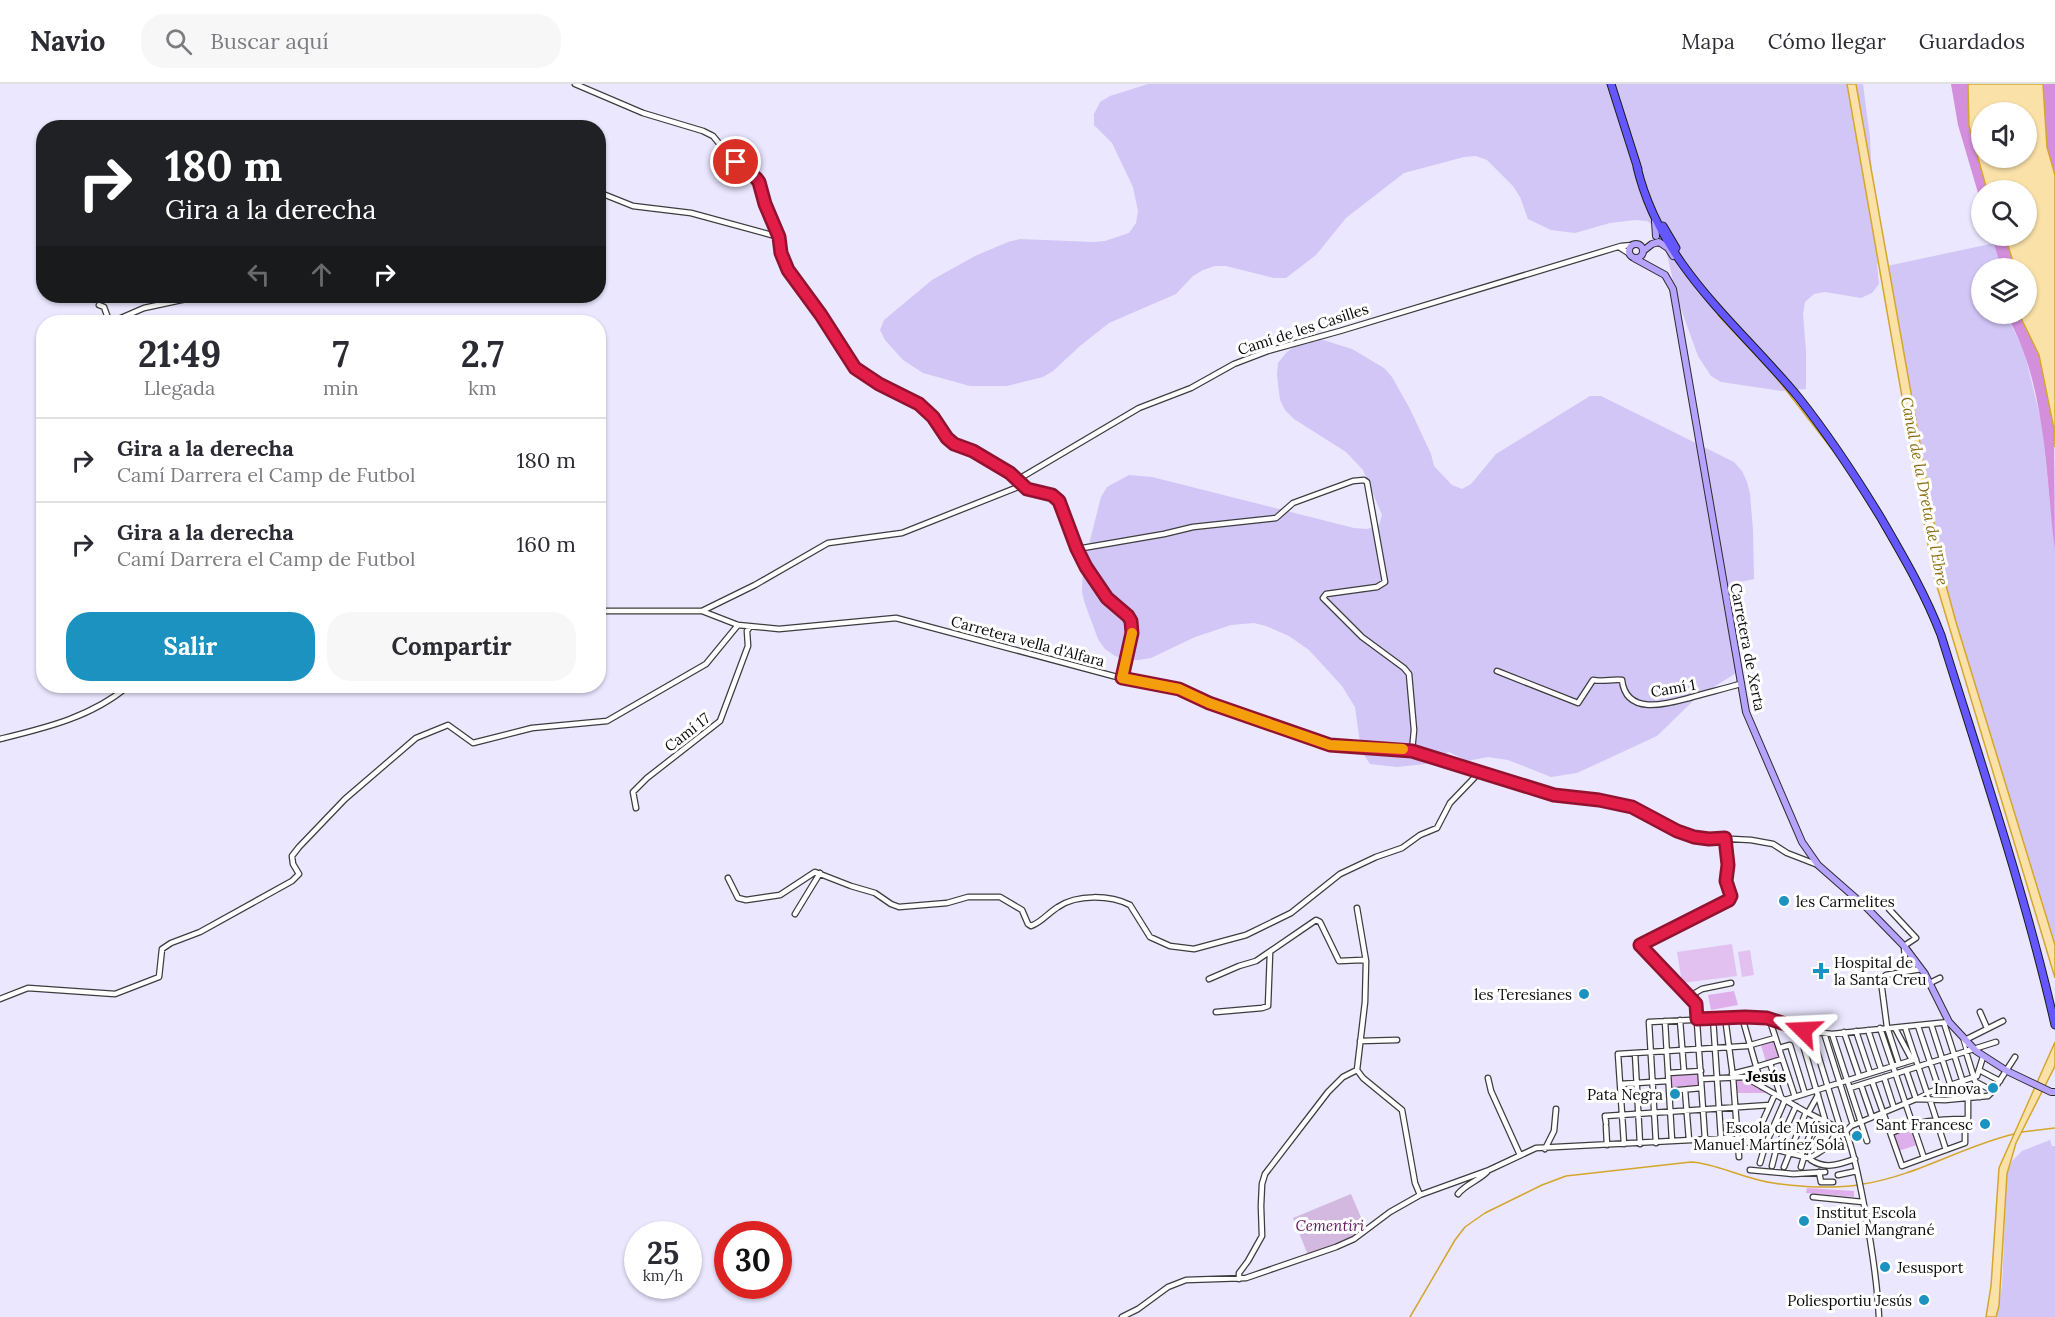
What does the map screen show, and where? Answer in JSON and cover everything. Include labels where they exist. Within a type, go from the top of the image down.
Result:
[{"type":"main road","points":[[1611,84],[1659,238],[1692,279],[1794,393],[1830,440],[1909,566],[1930,608],[1944,646],[2020,891],[2055,1024]]},
{"type":"main road","points":[[1637,167],[1661,222],[1687,266]]},
{"type":"main road","points":[[1632,256],[1640,257],[1664,231],[1653,209],[1653,204]]},
{"type":"main road","points":[[1650,266],[1632,256],[1630,250],[1636,244],[1667,238],[1681,260],[1725,315]]},
{"type":"main road","points":[[1636,244],[1642,247],[1650,266]]},
{"type":"main road","name":"Carretera de Xerta","points":[[1650,266],[1667,277],[1671,283],[1676,303],[1746,712],[1802,842],[1818,864],[1867,908],[1904,946],[1930,983],[1946,1023]]},
{"type":"main road","points":[[1946,1023],[1983,1057],[2035,1085],[2051,1090]]},
{"type":"street","points":[[575,84],[643,113],[713,136],[731,158],[756,178],[779,237],[781,253],[788,270],[821,315],[855,368],[879,384],[919,404],[933,417],[950,442],[973,451],[1010,473],[1030,490],[1055,497],[1067,520],[1077,549],[1101,590],[1131,621],[1132,633],[1122,678]]},
{"type":"street","points":[[606,195],[633,207],[691,213],[779,237]]},
{"type":"street","name":"Camí de les Casilles","points":[[702,611],[755,585],[828,543],[902,533],[1018,488],[1019,482],[1139,408],[1191,388],[1234,364],[1268,351],[1617,247],[1636,244]]},
{"type":"street","points":[[1617,247],[1624,249],[1632,256]]},
{"type":"street","points":[[131,315],[144,308],[167,303]]},
{"type":"street","points":[[99,305],[104,307],[107,315]]},
{"type":"street","points":[[1077,549],[1193,527],[1275,518],[1293,503],[1353,481],[1364,480],[1367,482],[1384,582],[1377,587],[1326,594],[1323,598],[1362,637],[1404,668],[1409,675],[1414,729],[1412,751]]},
{"type":"street","name":"Carretera vella d'Alfara","points":[[606,611],[702,611],[738,625],[779,629],[896,618],[1122,678],[1179,689],[1209,703],[1330,745],[1412,751],[1554,795],[1599,800],[1632,807],[1677,831],[1694,837],[1773,844],[1787,853],[1818,864]]},
{"type":"street","points":[[0,999],[28,988],[115,994],[159,977],[162,949],[171,943],[200,932],[292,881],[299,874],[293,864],[292,856],[299,847],[345,799],[416,738],[448,725],[473,743],[532,728],[607,721],[706,664],[738,625]]},
{"type":"street","name":"Camí 17","points":[[636,808],[633,792],[647,778],[720,722],[748,646],[749,627]]},
{"type":"street","name":"Camí 1","points":[[1497,671],[1578,703],[1593,680],[1602,682],[1612,679],[1622,680],[1623,688],[1630,696],[1647,706],[1673,703],[1740,684]]},
{"type":"street","points":[[0,739],[41,729],[101,706],[119,693]]},
{"type":"street","points":[[728,878],[738,898],[744,900],[778,895],[797,885],[814,872],[876,893],[899,907],[944,904],[968,897],[1000,897],[1022,910],[1030,926],[1042,920],[1060,905],[1090,896],[1102,897],[1130,905],[1146,933],[1154,940],[1178,948],[1197,949],[1246,935],[1288,915],[1340,874],[1402,848],[1420,835],[1435,829],[1440,824],[1450,803],[1477,772]]},
{"type":"street","points":[[1696,1004],[1640,945],[1729,900],[1731,896],[1726,881],[1728,865],[1725,838]]},
{"type":"street","points":[[795,914],[820,873]]},
{"type":"street","points":[[1357,908],[1366,961],[1365,1002],[1357,1070],[1363,1078],[1402,1110],[1415,1183],[1420,1195]]},
{"type":"street","points":[[1889,909],[1916,938],[1904,946],[1906,971]]},
{"type":"street","points":[[1209,979],[1239,966],[1253,963],[1311,922],[1318,920],[1339,962],[1366,961]]},
{"type":"street","points":[[1216,1012],[1268,1006],[1270,953]]},
{"type":"street","points":[[1899,1064],[1887,1027],[1881,981],[1884,976],[1921,969]]},
{"type":"street","points":[[1930,983],[1940,978]]},
{"type":"street","points":[[1705,1139],[1695,993],[1698,990],[1731,983]]},
{"type":"street","points":[[1980,1012],[1987,1028]]},
{"type":"street","points":[[1725,1017],[1739,1157]]},
{"type":"street","points":[[1656,1143],[1649,1022],[1725,1017],[1769,1018],[1799,1029],[1824,1034],[1946,1023],[1968,1098],[1965,1143],[1902,1166],[1872,1081]]},
{"type":"street","points":[[1742,1017],[1762,1087]]},
{"type":"street","points":[[1713,1018],[1721,1138]]},
{"type":"street","points":[[1769,1018],[1795,1097]]},
{"type":"street","points":[[1680,1020],[1684,1072]]},
{"type":"street","points":[[1665,1021],[1672,1142]]},
{"type":"street","points":[[1964,1040],[2003,1021]]},
{"type":"street","points":[[1931,1024],[1955,1100]]},
{"type":"street","points":[[1918,1026],[1939,1089]]},
{"type":"street","points":[[1905,1027],[1914,1059]]},
{"type":"street","points":[[1880,1028],[1924,1158]]},
{"type":"street","points":[[1895,1028],[1918,1065],[1946,1150]]},
{"type":"street","points":[[1799,1029],[1827,1123]]},
{"type":"street","points":[[1868,1030],[1881,1070]]},
{"type":"street","points":[[1856,1031],[1870,1073]]},
{"type":"street","points":[[1811,1032],[1855,1160],[1877,1287],[1879,1317]]},
{"type":"street","points":[[1844,1032],[1858,1076]]},
{"type":"street","points":[[1824,1034],[1853,1125]]},
{"type":"street","points":[[1832,1034],[1867,1141]]},
{"type":"street","points":[[1624,1144],[1618,1054],[1750,1046],[1775,1038]]},
{"type":"street","points":[[1360,1041],[1397,1040]]},
{"type":"street","points":[[1850,1088],[1996,1042]]},
{"type":"street","points":[[1779,1048],[1790,1045],[1804,1094]]},
{"type":"street","points":[[1966,1052],[1980,1097]]},
{"type":"street","points":[[1635,1053],[1640,1143]]},
{"type":"street","points":[[1975,1079],[1983,1057]]},
{"type":"street","points":[[1916,1099],[1955,1100],[1988,1096],[2000,1082],[2015,1057]]},
{"type":"street","points":[[1701,1079],[1732,1075],[1782,1059]]},
{"type":"street","points":[[1783,1099],[1817,1092],[1839,1082],[1914,1059]]},
{"type":"street","points":[[1760,1163],[1783,1099],[1770,1062]]},
{"type":"street","points":[[1239,1279],[1239,1273],[1262,1236],[1262,1180],[1265,1173],[1328,1092],[1343,1077],[1357,1070]]},
{"type":"street","points":[[1906,1070],[1916,1099]]},
{"type":"street","points":[[1979,1070],[2000,1082]]},
{"type":"street","points":[[1668,1073],[1701,1071]]},
{"type":"street","points":[[1732,1075],[1745,1077],[1807,1113],[1844,1131]]},
{"type":"street","points":[[1884,1077],[1894,1108]]},
{"type":"street","points":[[1488,1078],[1491,1091],[1520,1155]]},
{"type":"street","points":[[1806,1158],[1818,1153],[1853,1125],[1927,1093],[1975,1079],[1993,1091]]},
{"type":"street","points":[[1620,1084],[1668,1081]]},
{"type":"street","points":[[1861,1085],[1872,1117]]},
{"type":"street","points":[[1669,1090],[1701,1088]]},
{"type":"street","points":[[1685,1089],[1689,1140]]},
{"type":"street","points":[[1784,1167],[1788,1153],[1817,1092]]},
{"type":"street","points":[[1753,1143],[1775,1094]]},
{"type":"street","points":[[1607,1145],[1605,1116],[1770,1105]]},
{"type":"street","points":[[1772,1167],[1776,1150],[1796,1106]]},
{"type":"street","points":[[1545,1149],[1554,1131],[1556,1109]]},
{"type":"street","points":[[1806,1158],[1817,1118]]},
{"type":"street","points":[[1891,1133],[1912,1124],[1936,1119],[1965,1119]]},
{"type":"street","points":[[1801,1167],[1827,1123]]},
{"type":"street","points":[[1818,1153],[1833,1126]]},
{"type":"street","points":[[1122,1317],[1138,1309],[1168,1287],[1186,1280],[1239,1279],[1275,1269],[1349,1242],[1390,1212],[1420,1195],[1489,1170],[1536,1148],[1737,1139],[1806,1158],[1835,1171],[1857,1171]]},
{"type":"street","points":[[1835,1171],[1855,1160]]},
{"type":"street","points":[[1458,1194],[1463,1187],[1478,1180],[1489,1170]]},
{"type":"street","points":[[1750,1170],[1793,1174],[1822,1172],[1821,1182],[1833,1182]]},
{"type":"street","points":[[1813,1197],[1863,1202]]},
{"type":"shaded area","points":[[1148,84],[1863,84],[1870,138],[1873,199],[1882,260],[1877,264],[1879,284],[1872,293],[1861,298],[1825,292],[1814,294],[1805,302],[1803,314],[1806,389],[1782,391],[1721,382],[1711,376],[1698,356],[1677,298],[1666,250],[1656,227],[1647,221],[1635,220],[1610,223],[1575,233],[1551,230],[1528,219],[1520,197],[1513,186],[1487,160],[1476,156],[1404,173],[1346,218],[1316,255],[1286,278],[1274,278],[1226,266],[1215,266],[1203,270],[1193,276],[1176,294],[1109,323],[1043,377],[1007,386],[970,386],[923,373],[903,360],[885,340],[880,330],[884,320],[932,280],[975,256],[1020,239],[1093,242],[1105,241],[1129,233],[1136,223],[1138,211],[1133,187],[1112,143],[1094,125],[1094,114],[1100,102],[1110,96]]},
{"type":"shaded area","points":[[1951,84],[1968,84],[1971,168],[1981,168],[1984,180],[1974,180],[1958,125]]},
{"type":"shaded area","points":[[2043,84],[2055,84],[2055,175],[2047,147]]},
{"type":"shaded area","points":[[1981,246],[1996,246],[1999,258],[1971,258],[1971,324],[2011,324],[2024,351],[2042,424],[2055,553],[2055,945],[1944,578],[1887,266]]},
{"type":"shaded area","points":[[1995,246],[2008,246],[2012,258],[1998,258]]},
{"type":"shaded area","points":[[2011,324],[2024,324],[2039,355],[2054,429],[2055,552],[2037,400],[2030,370]]},
{"type":"shaded area","points":[[1317,338],[1352,349],[1384,368],[1392,377],[1410,409],[1431,454],[1434,466],[1452,485],[1462,489],[1471,484],[1496,454],[1590,396],[1601,396],[1734,462],[1742,471],[1747,482],[1753,530],[1754,579],[1730,584],[1741,670],[1696,698],[1657,736],[1577,773],[1551,777],[1508,760],[1488,757],[1467,761],[1449,752],[1425,764],[1397,767],[1370,764],[1360,743],[1355,707],[1342,686],[1309,650],[1289,636],[1266,626],[1254,623],[1231,625],[1195,637],[1151,658],[1139,660],[1127,660],[1105,649],[1098,639],[1085,604],[1082,592],[1083,568],[1101,497],[1107,487],[1129,475],[1152,477],[1354,528],[1367,529],[1379,525],[1382,515],[1363,470],[1346,452],[1294,419],[1285,410],[1280,400],[1278,363],[1295,346]]},
{"type":"shaded area","points":[[1732,944],[1737,976],[1682,983],[1677,952]]},
{"type":"shaded area","points":[[1750,950],[1754,975],[1742,977],[1738,952]]},
{"type":"shaded area","points":[[1734,991],[1738,1005],[1711,1010],[1708,995]]},
{"type":"shaded area","points":[[1773,1041],[1779,1058],[1766,1062],[1761,1045]]},
{"type":"shaded area","points":[[1698,1073],[1699,1087],[1671,1089],[1671,1074]]},
{"type":"shaded area","points":[[1735,1079],[1746,1079],[1767,1093],[1736,1093]]},
{"type":"shaded area","points":[[1912,1129],[1917,1145],[1898,1151],[1894,1133]]},
{"type":"shaded area","points":[[2050,1140],[2052,1146],[2055,1146],[2055,1317],[1996,1317],[2002,1286],[2007,1174],[2012,1161],[2022,1151]]},
{"type":"shaded area","points":[[1807,1188],[1854,1191],[1854,1197],[1806,1193]]},
{"type":"green space","name":"Cementiri","points":[[1351,1194],[1366,1229],[1348,1240],[1308,1255],[1293,1218]]},
{"type":"water","name":"Canal de la Dreta de l'Ebre","points":[[1847,84],[1856,84],[1944,578],[2055,945],[2055,978],[1933,573]]},
{"type":"water","points":[[1968,84],[2043,84],[2047,147],[2055,175],[2055,447],[2054,429],[2039,355],[2024,324],[2037,324],[2037,258],[2012,258],[2008,246],[2037,246],[2037,180],[1984,180],[1981,168],[2037,168],[2037,102],[1971,102],[1971,133]]},
{"type":"water","points":[[2055,1042],[2055,1066],[2016,1143],[2007,1174],[1999,1306],[1996,1317],[1986,1317],[1991,1286],[1999,1168]]},
{"type":"waterway","points":[[1718,315],[1775,376],[1838,457]]},
{"type":"waterway","points":[[2022,1132],[2055,1128]]},
{"type":"waterway","points":[[1863,1184],[1921,1168],[1995,1139],[2014,1134]]},
{"type":"waterway","points":[[1410,1317],[1465,1227],[1485,1213],[1566,1176],[1691,1162],[1707,1164],[1747,1177],[1779,1184],[1820,1187],[1858,1185]]},
{"type":"slow traffic","points":[[1132,633],[1122,678],[1179,689],[1209,703],[1330,745],[1403,749]]},
{"type":"place","name":"les Carmelites","points":[[1784,901]]},
{"type":"place","name":"Hospital de la Santa Creu","points":[[1821,971]]},
{"type":"place","name":"les Teresianes","points":[[1584,994]]},
{"type":"place","name":"Innova","points":[[1993,1088]]},
{"type":"place","name":"Pata Negra","points":[[1675,1094]]},
{"type":"place","name":"Sant Francesc","points":[[1985,1124]]},
{"type":"place","name":"Escola de Música Manuel Martínez Solà","points":[[1857,1136]]},
{"type":"place","name":"Institut Escola Daniel Mangrané","points":[[1804,1221]]},
{"type":"place","name":"Jesusport","points":[[1885,1267]]},
{"type":"place","name":"Poliesportiu Jesús","points":[[1924,1300]]},
{"type":"district","name":"Jesús","points":[[1766,1076]]},
{"type":"route","points":[[736,162],[759,182],[765,204],[779,237],[782,259],[855,368],[866,377],[909,398],[928,411],[950,442],[973,451],[1010,473],[1027,489],[1052,495],[1059,501],[1086,567],[1107,598],[1131,621],[1132,633],[1122,678],[1179,689],[1209,703],[1330,745],[1412,751],[1554,795],[1599,800],[1632,807],[1677,831],[1694,837],[1725,838],[1728,865],[1726,881],[1731,896],[1729,900],[1640,945],[1696,1004],[1697,1019],[1767,1018],[1803,1030]]}]
